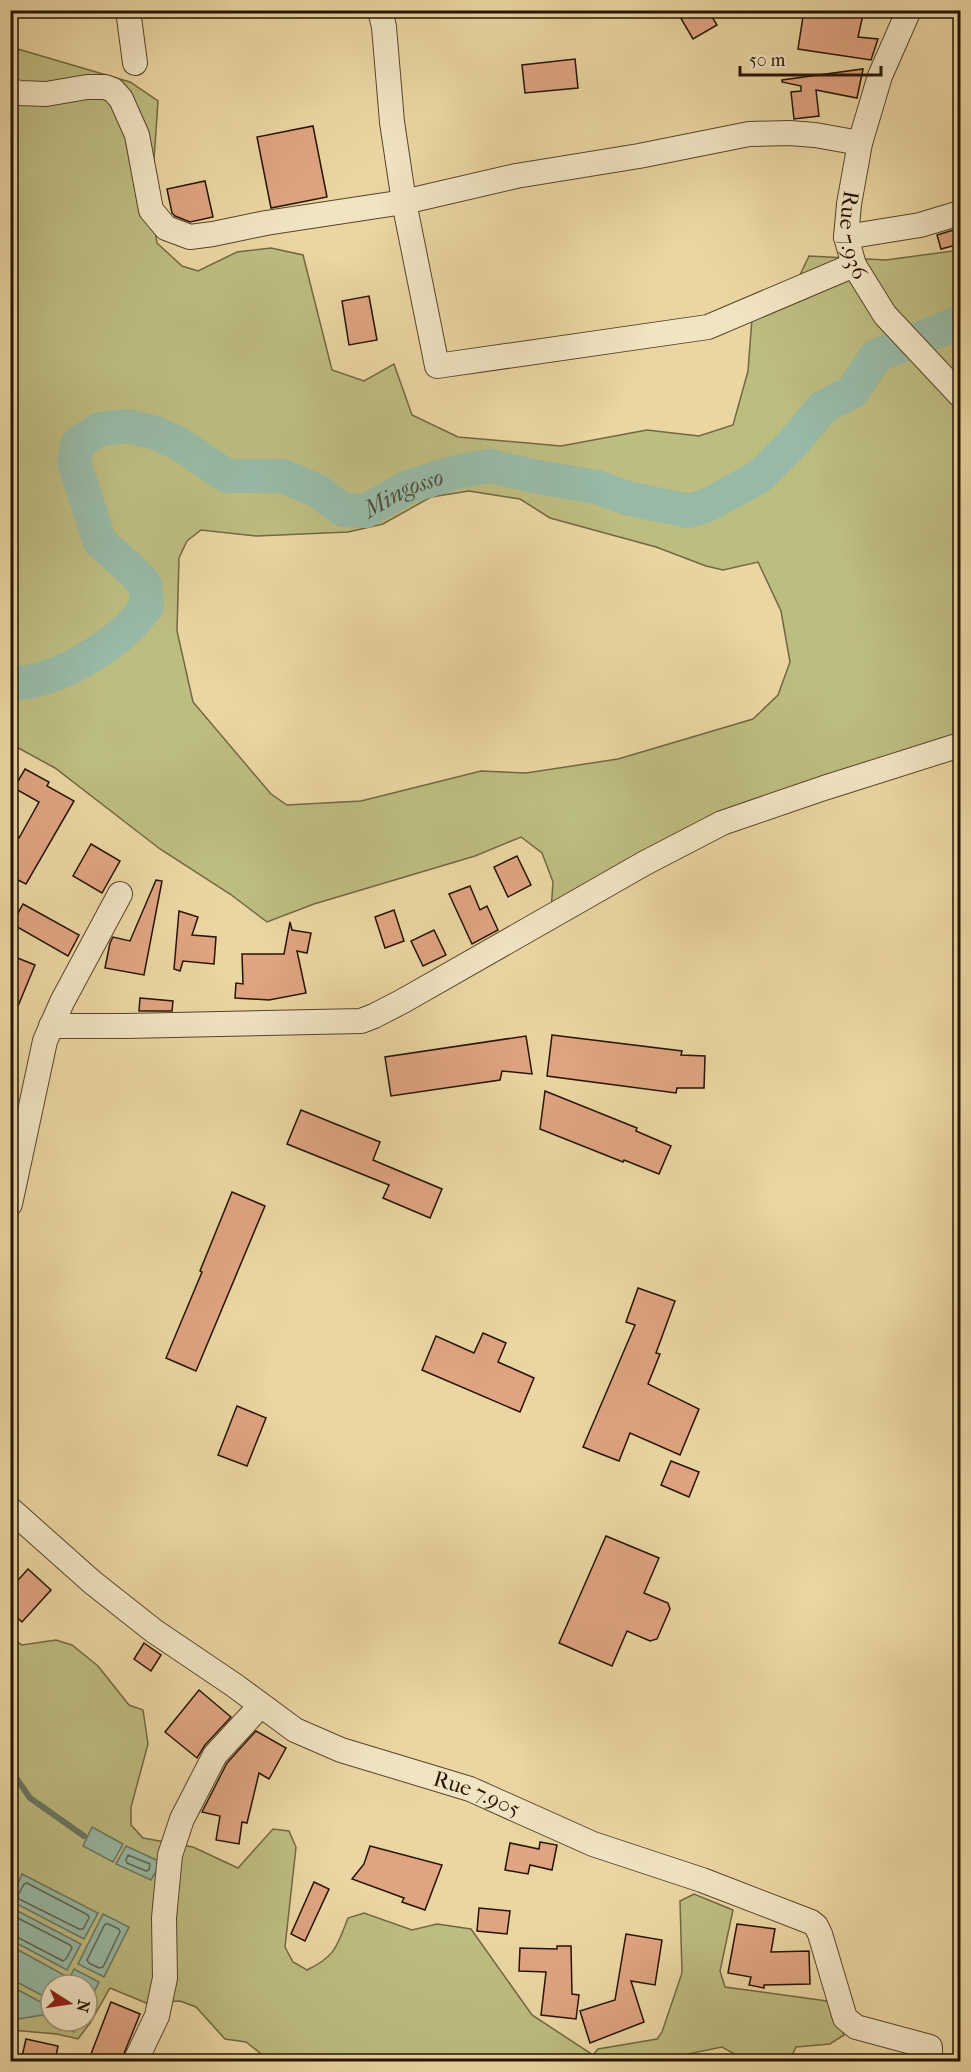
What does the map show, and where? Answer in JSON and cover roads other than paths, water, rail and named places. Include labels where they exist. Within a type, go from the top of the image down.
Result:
[{"type":"street","points":[[128,10],[135,63]]},
{"type":"street","points":[[380,10],[384,27],[392,122],[404,202],[437,366],[708,327],[854,265]]},
{"type":"street","name":"Rue 7.936","points":[[909,10],[880,76],[860,143],[849,204],[846,237],[854,265],[885,315],[925,360],[945,376],[960,395]]},
{"type":"street","points":[[10,90],[19,93],[46,94],[87,87],[105,87],[113,90],[121,99],[137,135],[151,210],[166,228],[190,237],[404,202],[516,176],[639,156],[749,134],[797,134],[860,143]]},
{"type":"street","points":[[846,237],[920,225],[960,213]]},
{"type":"street","points":[[51,1026],[361,1021],[374,1017],[645,863],[722,823],[813,791],[960,745]]},
{"type":"street","points":[[10,1204],[45,1041],[62,1002],[120,894]]},
{"type":"street","name":"Rue 7.905","points":[[10,1509],[109,1596],[154,1631],[295,1730],[341,1750],[470,1789],[593,1844],[702,1880],[811,1922],[820,1934],[845,2018],[856,2027],[930,2054]]},
{"type":"street","points":[[135,2061],[157,2016],[165,1978],[164,1918],[170,1855],[182,1819],[215,1755],[261,1706]]},
{"type":"water","points":[[92,1827],[123,1844],[113,1862],[83,1846]]},
{"type":"water","points":[[126,1846],[161,1862],[151,1880],[116,1864]]},
{"type":"water","points":[[22,1874],[98,1913],[84,1939],[11,1901]]},
{"type":"water","points":[[10,1907],[81,1944],[67,1970],[11,1940]]},
{"type":"water","points":[[103,1914],[129,1927],[104,1977],[78,1964]]},
{"type":"water","points":[[11,1946],[60,1973],[39,1973],[39,1994],[11,1979]]},
{"type":"water","points":[[11,1986],[39,2001],[39,2016],[11,2020]]},
{"type":"waterway","name":"Mingosso","points":[[10,683],[41,679],[74,666],[118,637],[147,606],[145,584],[100,542],[74,462],[78,443],[100,429],[128,426],[156,433],[178,443],[227,476],[283,476],[318,491],[343,510],[366,511],[408,487],[456,472],[489,466],[597,487],[627,498],[688,511],[708,505],[760,476],[793,443],[823,407],[852,392],[876,356],[960,322]]},
{"type":"waterway","points":[[10,1769],[30,1798],[84,1836]]}]
